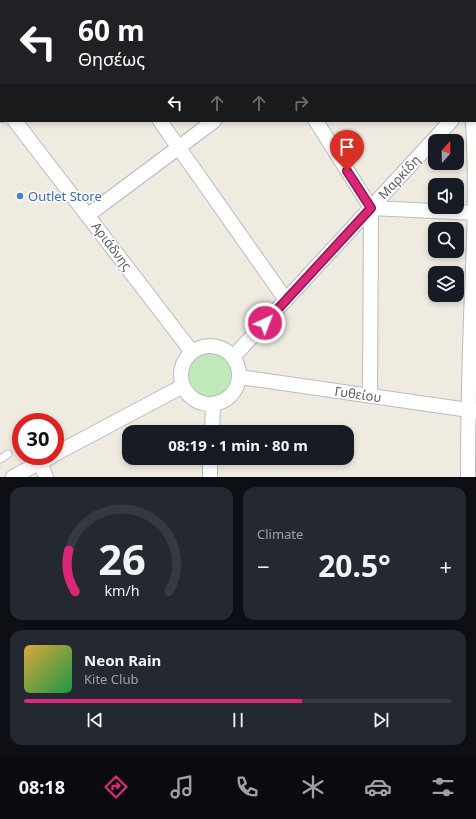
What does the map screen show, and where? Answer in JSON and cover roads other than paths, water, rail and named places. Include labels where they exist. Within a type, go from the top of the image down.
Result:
[{"type":"street","name":"Αριάδνης","points":[[16,122],[192,352]]},
{"type":"street","points":[[161,122],[286,300]]},
{"type":"street","points":[[88,215],[178,146],[213,122]]},
{"type":"street","points":[[317,122],[371,208],[370,396]]},
{"type":"street","name":"Μαρκίδη","points":[[233,357],[450,122]]},
{"type":"street","points":[[468,477],[472,411],[476,213],[476,144],[473,122]]},
{"type":"street","points":[[371,208],[476,213]]},
{"type":"street","points":[[212,346],[221,348],[233,357],[239,367],[240,377],[238,386],[233,394],[224,401],[213,404],[201,403],[189,396],[183,386],[182,368],[186,359],[192,352],[212,346]]},
{"type":"street","name":"Γυθείου","points":[[240,377],[472,411]]},
{"type":"street","points":[[64,449],[183,386]]},
{"type":"street","points":[[212,425],[213,404]]},
{"type":"street","points":[[13,477],[35,465]]},
{"type":"street","points":[[46,465],[46,477]]},
{"type":"street","points":[[210,465],[210,477]]},
{"type":"lane","points":[[0,459],[8,454]]},
{"type":"place","name":"Outlet Store","points":[[20,196]]}]
